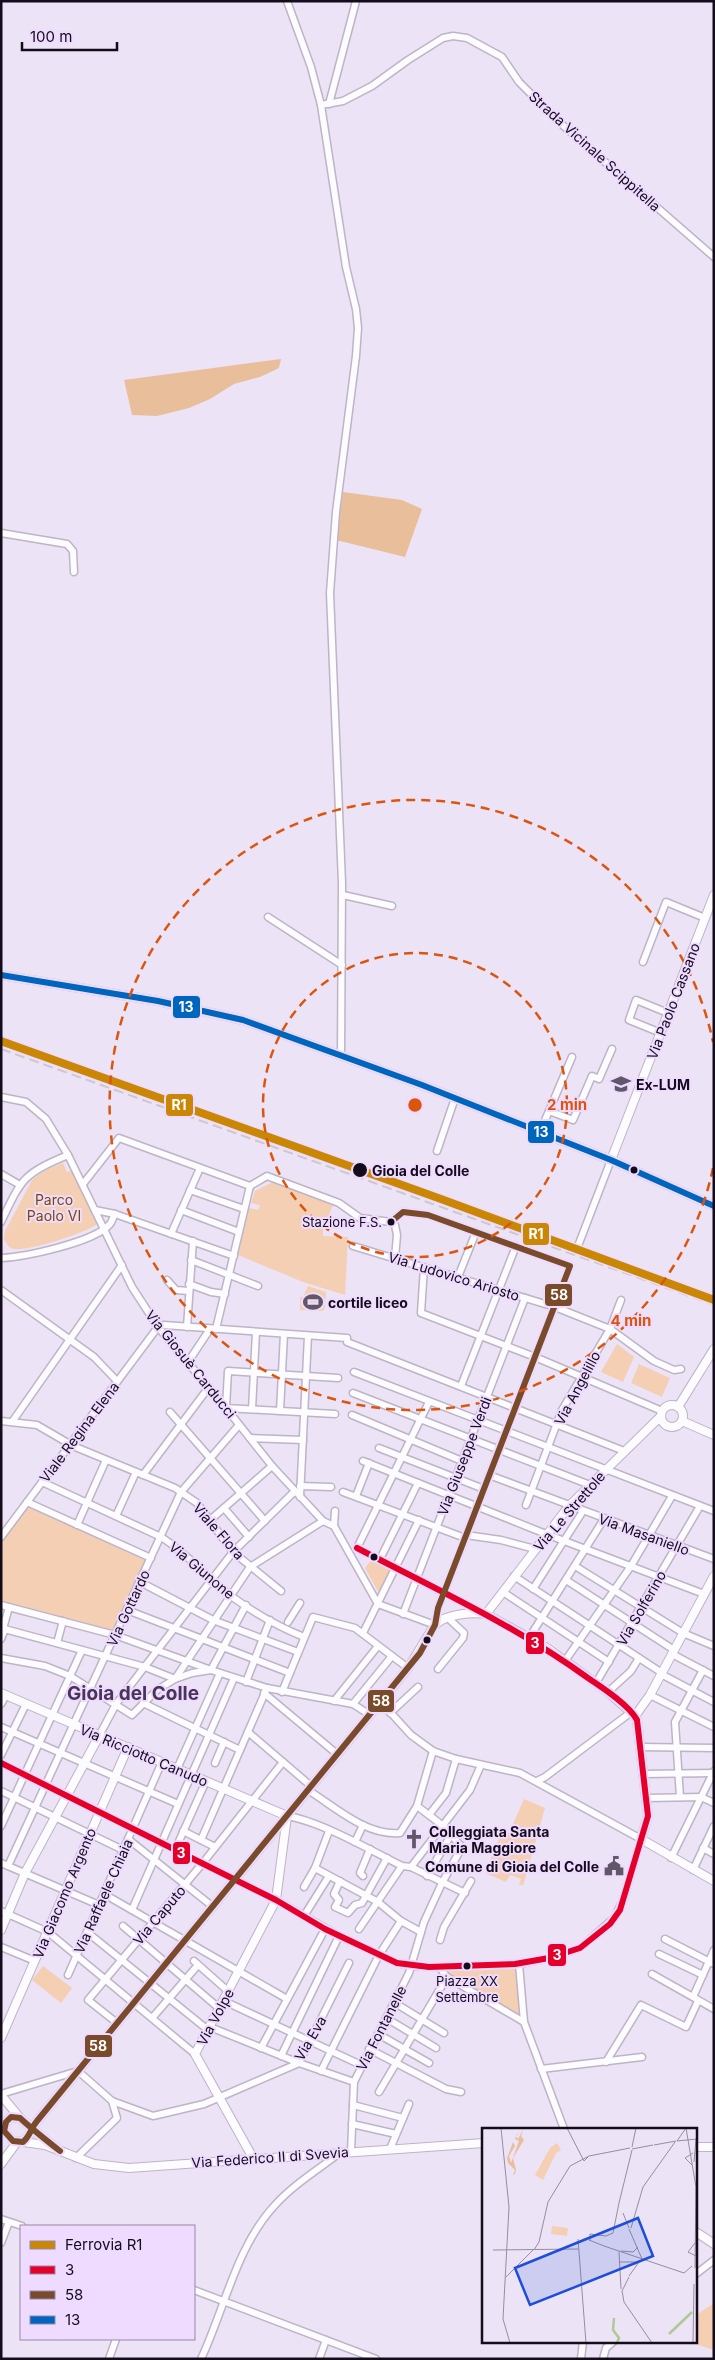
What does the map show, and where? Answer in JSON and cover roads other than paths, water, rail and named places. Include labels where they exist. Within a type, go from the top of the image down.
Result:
[{"type":"main road","name":"Via Paolo Cassano","points":[[612,1160],[714,895]]},
{"type":"main road","points":[[1,975],[85,988],[216,1013],[243,1020],[456,1098],[612,1160],[714,1206]]},
{"type":"main road","points":[[678,1407],[714,1349]]},
{"type":"main road","points":[[670,1405],[678,1407],[683,1413],[682,1421],[675,1427],[668,1427],[663,1423],[661,1413],[670,1405]]},
{"type":"main road","name":"Via Le Strettole","points":[[486,1614],[569,1506],[661,1413]]},
{"type":"main road","points":[[682,1421],[714,1435]]},
{"type":"main road","points":[[633,1714],[650,1695],[714,1576]]},
{"type":"main road","points":[[1,2164],[20,2142],[30,2135],[30,2129],[408,1668],[420,1653],[435,1625],[448,1618],[475,1613],[486,1614],[565,1661],[608,1692],[633,1714],[640,1747],[648,1816],[641,1839],[671,1858],[714,1881]]},
{"type":"main road","name":"Via Ricciotto Canudo","points":[[3,1694],[288,1816]]},
{"type":"main road","points":[[1,1930],[5,1913],[99,1736]]},
{"type":"main road","name":"Via Giacomo Argento","points":[[1,2038],[128,1748]]},
{"type":"main road","name":"Via Volpe","points":[[253,2158],[195,2054],[276,1900],[288,1816]]},
{"type":"main road","points":[[1,2095],[30,2129]]},
{"type":"main road","points":[[20,2118],[14,2116],[10,2118],[3,2129],[20,2142]]},
{"type":"main road","name":"Via Federico II di Svevia","points":[[30,2129],[60,2151]]},
{"type":"main road","name":"Via Federico II di Svevia","points":[[20,2142],[39,2144],[76,2158],[102,2165],[129,2168],[482,2143]]},
{"type":"main road","points":[[698,2147],[714,2147]]},
{"type":"main road","points":[[698,2234],[714,2244]]},
{"type":"street","points":[[287,1],[311,67],[321,105],[346,267],[358,328],[332,544],[330,593],[342,895],[342,1056]]},
{"type":"street","points":[[329,104],[356,1]]},
{"type":"street","name":"Strada Vicinale Scippitella","points":[[321,105],[343,101],[372,86],[408,60],[444,38],[456,36],[467,38],[502,57],[519,82],[558,121],[714,257]]},
{"type":"street","points":[[1,533],[67,544],[73,551],[74,572]]},
{"type":"street","points":[[342,895],[392,906]]},
{"type":"street","points":[[643,962],[666,902],[705,918]]},
{"type":"street","points":[[268,918],[342,965]]},
{"type":"street","points":[[661,1033],[629,1020],[636,1000],[668,1013]]},
{"type":"street","points":[[549,1111],[573,1120],[592,1076],[599,1080],[612,1048]]},
{"type":"street","points":[[540,1132],[572,1057]]},
{"type":"street","name":"Via Giosuè Carducci","points":[[1,1097],[26,1102],[46,1119],[83,1184],[132,1287],[158,1328],[209,1387],[272,1466],[299,1491],[323,1521],[334,1526]]},
{"type":"street","points":[[436,1151],[456,1098]]},
{"type":"street","points":[[83,1184],[119,1138],[250,1186]]},
{"type":"street","points":[[1,1222],[20,1185],[38,1167],[68,1155]]},
{"type":"street","name":"Via Paolo Cassano","points":[[578,1246],[612,1160]]},
{"type":"street","points":[[171,1234],[200,1168]]},
{"type":"street","points":[[1,1174],[20,1185]]},
{"type":"street","points":[[188,1362],[213,1329],[225,1294],[250,1186],[267,1176],[339,1203],[360,1218],[391,1222],[395,1225],[397,1235],[395,1258]]},
{"type":"street","points":[[190,1190],[244,1210]]},
{"type":"street","points":[[95,1210],[115,1214],[234,1256]]},
{"type":"street","points":[[181,1210],[239,1232]]},
{"type":"street","points":[[335,1511],[334,1526],[347,1553],[378,1604],[435,1625],[444,1593],[570,1266],[428,1215],[409,1212],[398,1215],[391,1222]]},
{"type":"street","points":[[1,1258],[55,1248],[104,1228],[109,1225],[115,1214]]},
{"type":"street","points":[[458,1277],[476,1232]]},
{"type":"street","points":[[187,1327],[193,1241]]},
{"type":"street","name":"Via Ludovico Ariosto","points":[[354,1246],[555,1307],[610,1329],[654,1361],[674,1370],[681,1369]]},
{"type":"street","points":[[461,1386],[516,1246]]},
{"type":"street","points":[[191,1260],[258,1286]]},
{"type":"street","points":[[12,1422],[122,1265]]},
{"type":"street","points":[[424,1267],[421,1313],[535,1357],[661,1413]]},
{"type":"street","points":[[167,1280],[176,1290],[189,1291]]},
{"type":"street","points":[[190,1284],[211,1292],[225,1294]]},
{"type":"street","points":[[1,1290],[94,1357],[117,1381]]},
{"type":"street","name":"Via Giuseppe Verdi","points":[[403,1614],[525,1298]]},
{"type":"street","name":"Via Angelillo","points":[[526,1504],[556,1425],[581,1377],[610,1329],[621,1300]]},
{"type":"street","points":[[158,1328],[164,1325],[347,1340],[515,1409],[624,1451]]},
{"type":"street","name":"Viale Regina Elena","points":[[1,1537],[158,1328]]},
{"type":"street","points":[[252,1409],[256,1332]]},
{"type":"street","points":[[280,1411],[284,1334]]},
{"type":"street","points":[[299,1491],[308,1336]]},
{"type":"street","points":[[334,1414],[226,1408],[228,1371],[338,1378]]},
{"type":"street","points":[[354,1372],[714,1511]]},
{"type":"street","points":[[116,1516],[139,1473],[209,1387]]},
{"type":"street","points":[[353,1393],[590,1485]]},
{"type":"street","points":[[347,1553],[357,1548],[429,1402]]},
{"type":"street","points":[[170,1412],[265,1521]]},
{"type":"street","points":[[352,1415],[462,1461]]},
{"type":"street","name":"Viale Flora","points":[[1,1421],[37,1424],[73,1446],[181,1492],[196,1503],[233,1552],[281,1591]]},
{"type":"street","name":"Via Gottardo","points":[[5,1865],[36,1807],[181,1492],[239,1425]]},
{"type":"street","points":[[250,1438],[303,1440]]},
{"type":"street","points":[[379,1448],[484,1489]]},
{"type":"street","points":[[77,1525],[106,1460]]},
{"type":"street","points":[[356,1496],[366,1462],[546,1534],[704,1594]]},
{"type":"street","points":[[209,1521],[272,1466]]},
{"type":"street","name":"Via Masaniello","points":[[490,1475],[714,1560]]},
{"type":"street","name":"Via Giunone","points":[[42,1482],[161,1536],[231,1595],[270,1620],[304,1637]]},
{"type":"street","points":[[380,1559],[418,1483]]},
{"type":"street","points":[[99,1736],[116,1704],[233,1552],[299,1491],[331,1487]]},
{"type":"street","points":[[343,1492],[466,1536],[501,1540],[535,1549]]},
{"type":"street","points":[[565,1661],[631,1566],[672,1496]]},
{"type":"street","points":[[27,1502],[151,1558]]},
{"type":"street","name":"Via Solferino","points":[[596,1684],[700,1506]]},
{"type":"street","points":[[224,1508],[249,1537]]},
{"type":"street","points":[[533,1589],[583,1511]]},
{"type":"street","points":[[529,1638],[604,1519]]},
{"type":"street","points":[[363,1633],[419,1520]]},
{"type":"street","points":[[175,1679],[250,1567],[323,1521]]},
{"type":"street","points":[[357,1548],[486,1614]]},
{"type":"street","points":[[575,1566],[683,1633],[714,1646]]},
{"type":"street","points":[[514,1576],[662,1674],[714,1702]]},
{"type":"street","points":[[566,1580],[632,1622],[673,1652],[714,1676]]},
{"type":"street","points":[[140,1582],[214,1620],[298,1652]]},
{"type":"street","points":[[503,1592],[609,1662]]},
{"type":"street","points":[[288,1622],[300,1603]]},
{"type":"street","points":[[1,1605],[115,1635],[246,1682],[266,1691],[337,1754]]},
{"type":"street","points":[[211,1670],[246,1605]]},
{"type":"street","points":[[1,1639],[10,1607]]},
{"type":"street","points":[[127,1610],[290,1672]]},
{"type":"street","points":[[282,1692],[313,1616],[356,1628],[408,1668]]},
{"type":"street","points":[[438,1669],[463,1638],[464,1634],[448,1618]]},
{"type":"street","points":[[246,1682],[270,1620]]},
{"type":"street","points":[[57,1642],[63,1621]]},
{"type":"street","points":[[3,1629],[145,1667],[175,1679]]},
{"type":"street","points":[[334,1701],[378,1646]]},
{"type":"street","points":[[1,1826],[3,1816],[15,1797],[82,1650]]},
{"type":"street","points":[[353,1704],[392,1656]]},
{"type":"street","points":[[1,1658],[45,1666],[70,1676],[132,1715],[157,1690],[175,1679],[192,1673],[211,1670]]},
{"type":"street","points":[[608,1692],[631,1671],[639,1658]]},
{"type":"street","points":[[680,1798],[675,1722],[703,1670]]},
{"type":"street","points":[[177,1768],[220,1673]]},
{"type":"street","points":[[132,1910],[234,1678]]},
{"type":"street","points":[[390,1713],[418,1687]]},
{"type":"street","points":[[266,1691],[353,1704],[370,1715]]},
{"type":"street","points":[[201,1840],[266,1691]]},
{"type":"street","points":[[1,1704],[3,1694]]},
{"type":"street","points":[[650,1695],[714,1727]]},
{"type":"street","points":[[1,1763],[276,1900],[325,1929],[397,1963],[411,1966],[439,1967],[519,1964],[549,1958],[580,1948],[610,1924],[624,1898],[641,1839],[520,1773],[456,1759],[432,1751],[411,1735],[380,1702]]},
{"type":"street","points":[[144,1703],[240,1750]]},
{"type":"street","points":[[1,1756],[26,1704]]},
{"type":"street","points":[[537,1781],[633,1714]]},
{"type":"street","points":[[1,1727],[178,1804]]},
{"type":"street","points":[[248,1732],[310,1788],[363,1825],[372,1830],[392,1834],[400,1833],[417,1806],[432,1751]]},
{"type":"street","points":[[215,1763],[224,1742]]},
{"type":"street","points":[[640,1747],[714,1748]]},
{"type":"street","points":[[429,1815],[446,1793],[456,1759]]},
{"type":"street","name":"Via Raffaele Chiaia","points":[[68,1975],[162,1762]]},
{"type":"street","name":"Via Caputo","points":[[117,2023],[88,2000],[202,1864],[283,1762]]},
{"type":"street","points":[[411,1867],[470,1790],[481,1765]]},
{"type":"street","points":[[643,1774],[713,1773],[671,1858]]},
{"type":"street","points":[[175,1850],[206,1781]]},
{"type":"street","points":[[1,1791],[123,1850]]},
{"type":"street","points":[[646,1798],[701,1797],[714,1803]]},
{"type":"street","points":[[417,1806],[442,1825],[451,1835],[427,1876]]},
{"type":"street","points":[[288,1816],[297,1817],[355,1842],[402,1866],[411,1867],[465,1893]]},
{"type":"street","points":[[355,1842],[363,1825]]},
{"type":"street","points":[[693,1870],[713,1828]]},
{"type":"street","points":[[183,1831],[215,1847]]},
{"type":"street","points":[[304,1887],[315,1868],[329,1831]]},
{"type":"street","name":"Via Fontanelle","points":[[351,2152],[354,2082],[369,2049],[395,2003],[411,1966],[421,1932],[442,1883],[462,1847],[451,1835]]},
{"type":"street","points":[[128,1839],[212,1906]]},
{"type":"street","points":[[703,1848],[714,1854]]},
{"type":"street","points":[[363,1876],[360,1873],[370,1849]]},
{"type":"street","points":[[340,1881],[334,1894],[339,1900],[336,1907],[348,1914],[355,1905],[362,1903],[387,1858]]},
{"type":"street","points":[[5,1865],[99,1905]]},
{"type":"street","points":[[359,1929],[402,1866]]},
{"type":"street","points":[[315,1868],[378,1902],[401,1921],[421,1932]]},
{"type":"street","points":[[304,1916],[329,1876]]},
{"type":"street","points":[[440,1940],[452,1912],[471,1881]]},
{"type":"street","points":[[104,1894],[287,1999]]},
{"type":"street","points":[[5,1913],[48,1932],[153,2017],[195,2054]]},
{"type":"street","points":[[321,2071],[379,1955],[401,1921]]},
{"type":"street","points":[[123,1926],[220,2009]]},
{"type":"street","points":[[261,2048],[325,1929]]},
{"type":"street","points":[[87,1932],[169,1999],[209,2028],[354,2082]]},
{"type":"street","points":[[281,2056],[339,1936]]},
{"type":"street","points":[[665,1939],[711,1962]]},
{"type":"street","points":[[1,1947],[35,1961]]},
{"type":"street","points":[[606,2062],[641,2005],[686,2027],[703,1975],[711,1962],[714,1950]]},
{"type":"street","points":[[659,1954],[703,1975]]},
{"type":"street","points":[[153,2017],[186,1980],[196,1963],[229,1992]]},
{"type":"street","name":"Via Eva","points":[[78,2071],[112,2100],[153,2116],[204,2104],[299,2063],[349,1963]]},
{"type":"street","points":[[519,1964],[524,2022],[564,2128]]},
{"type":"street","points":[[439,1967],[447,1977],[524,2022]]},
{"type":"street","points":[[652,1974],[714,2010]]},
{"type":"street","points":[[379,2092],[447,1977]]},
{"type":"street","points":[[224,2000],[273,2025],[361,2065]]},
{"type":"street","points":[[395,2003],[444,2033]]},
{"type":"street","points":[[386,2018],[436,2048]]},
{"type":"street","points":[[378,2034],[430,2063]]},
{"type":"street","points":[[369,2049],[446,2089],[461,2092]]},
{"type":"street","points":[[541,2069],[642,2057]]},
{"type":"street","points":[[1,2095],[78,2071]]},
{"type":"street","points":[[76,2158],[117,2118],[112,2100]]},
{"type":"street","points":[[390,2149],[409,2104]]},
{"type":"street","points":[[353,2105],[403,2118]]},
{"type":"street","points":[[352,2124],[396,2134]]},
{"type":"street","points":[[201,2359],[247,2246],[264,2217],[283,2197],[341,2152]]},
{"type":"street","points":[[1,2219],[20,2225]]},
{"type":"street","points":[[1,2243],[9,2222]]},
{"type":"street","points":[[698,2272],[714,2260]]},
{"type":"street","points":[[195,2290],[376,2359]]},
{"type":"street","points":[[109,2359],[116,2340]]},
{"type":"street","points":[[319,2359],[326,2340]]},
{"type":"street","points":[[581,2359],[582,2342]]},
{"type":"street","points":[[603,2359],[605,2344]]},
{"type":"railway","points":[[1,1049],[714,1305]]},
{"type":"rail line","name":"R1","points":[[1,1041],[441,1199],[714,1300]]},
{"type":"place","name":"Ex-LUM","points":[[621,1084]]},
{"type":"place","name":"Gioia del Colle","points":[[360,1170]]},
{"type":"place","name":"Stazione F.S.","points":[[391,1222]]},
{"type":"place","name":"cortile liceo","points":[[313,1302]]},
{"type":"place","name":"Colleggiata Santa Maria Maggiore","points":[[414,1839]]},
{"type":"place","name":"Comune di Gioia del Colle","points":[[614,1866]]},
{"type":"place","name":"Piazza XX Settembre","points":[[467,1966]]},
{"type":"district","name":"Gioia del Colle","points":[[133,1693]]},
{"type":"park label","name":"Parco Paolo VI","points":[[54,1208]]}]
